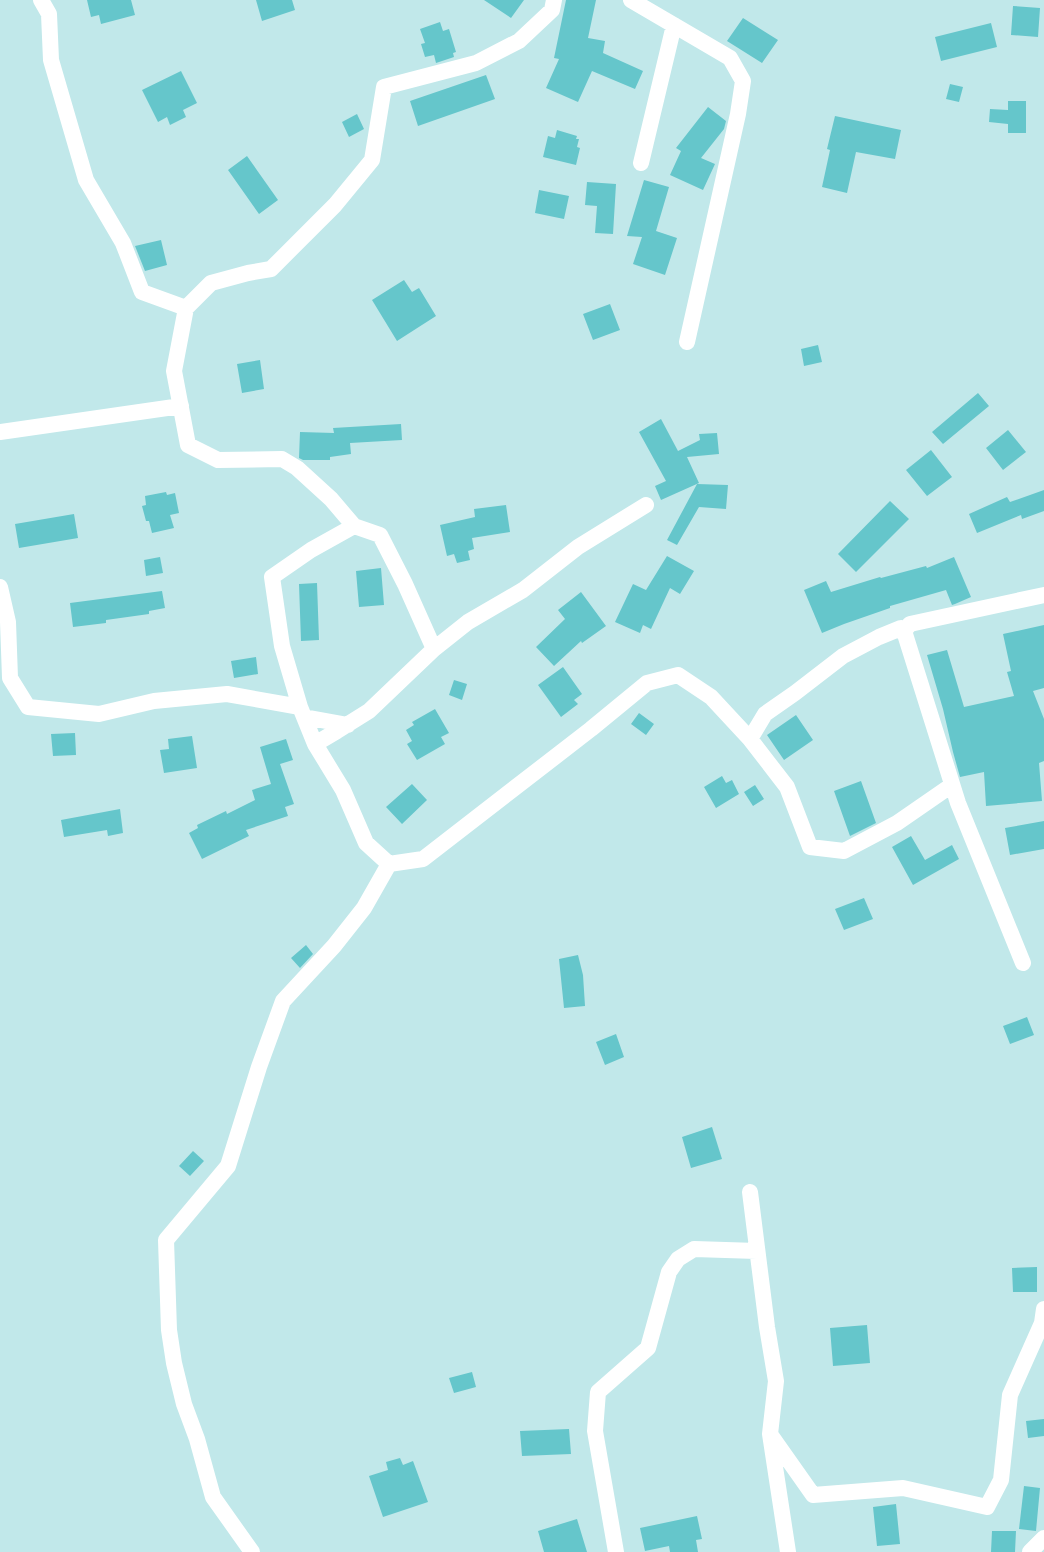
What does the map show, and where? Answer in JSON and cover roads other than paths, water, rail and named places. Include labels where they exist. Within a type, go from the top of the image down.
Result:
[{"type":"street","points":[[42,0],[49,14],[51,60],[86,180],[123,244],[142,292],[186,308]]},
{"type":"street","points":[[434,649],[405,584],[380,536],[354,526],[331,499],[297,468],[282,459],[218,460],[188,445],[174,371],[186,308],[211,283],[271,269],[335,206],[372,160],[384,87],[476,63],[519,41],[552,10],[554,0]]},
{"type":"street","points":[[631,0],[730,58],[743,81],[738,114],[687,342]]},
{"type":"street","points":[[641,163],[674,25]]},
{"type":"street","points":[[0,432],[181,406]]},
{"type":"street","points":[[315,744],[368,710],[434,649],[468,622],[523,590],[578,546],[646,505]]},
{"type":"street","points":[[354,526],[310,550],[272,577],[282,646],[302,712],[315,744],[343,790],[366,843],[389,864]]},
{"type":"street","points":[[0,587],[8,622],[10,678],[28,707],[99,714],[154,702],[227,694],[348,724]]},
{"type":"street","points":[[904,631],[910,624],[1044,594]]},
{"type":"street","points":[[750,739],[764,714],[843,656],[901,628],[904,631],[958,804],[1023,963]]},
{"type":"street","points":[[389,864],[423,859],[584,735],[647,683],[678,675],[711,698],[750,739],[787,787],[810,847],[844,851],[897,823],[952,785]]},
{"type":"street","points":[[252,1552],[213,1497],[197,1439],[184,1404],[174,1363],[169,1330],[166,1240],[228,1166],[259,1067],[283,1001],[327,954],[364,908],[389,864]]},
{"type":"street","points":[[750,1192],[776,1380],[770,1434],[788,1552]]},
{"type":"street","points":[[616,1552],[595,1431],[598,1392],[648,1348],[669,1272],[678,1259],[694,1249],[757,1251]]},
{"type":"street","points":[[770,1434],[813,1495],[903,1488],[987,1507],[1001,1480],[1010,1395],[1042,1323],[1044,1309]]},
{"type":"street","points":[[1030,1552],[1044,1538]]}]
